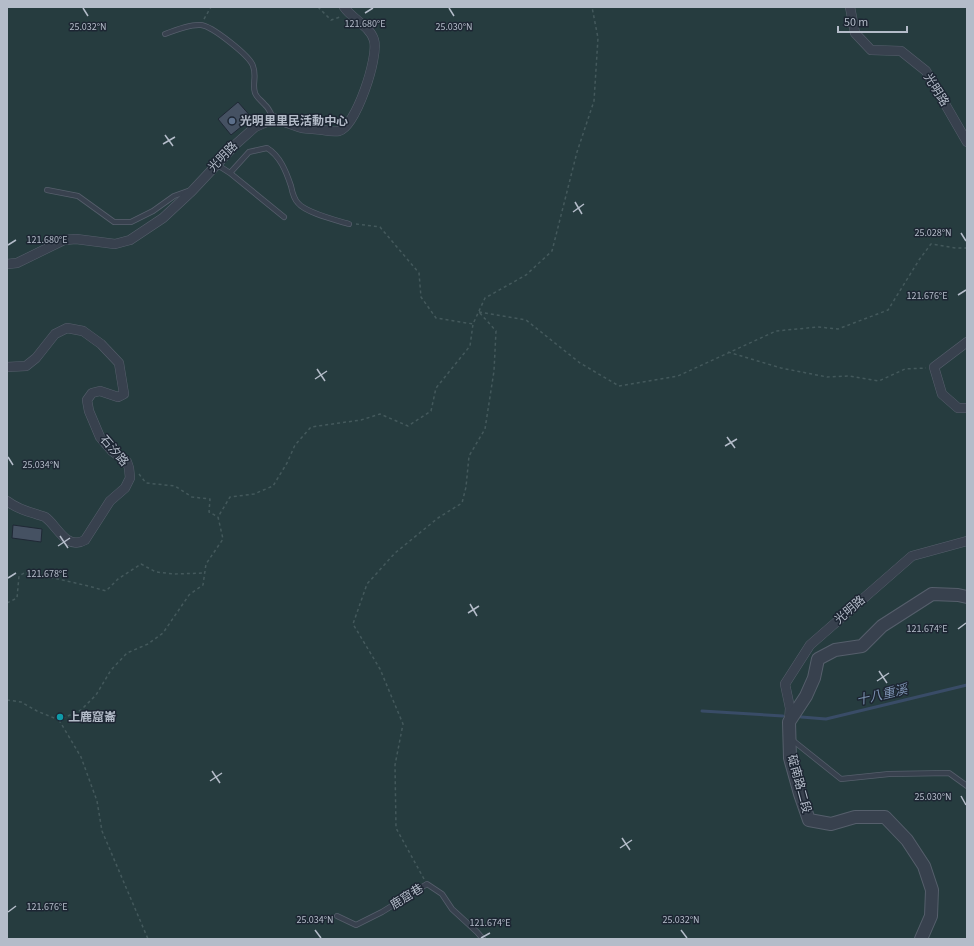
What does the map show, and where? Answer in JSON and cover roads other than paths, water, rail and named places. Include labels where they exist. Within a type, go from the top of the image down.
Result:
[{"type":"street","name":"光明路","points":[[850,7],[855,33],[871,50],[901,51],[926,71],[967,142]]},
{"type":"street","points":[[273,118],[302,128],[339,131],[347,126],[356,111],[367,84],[375,55],[374,40],[367,29],[346,10]]},
{"type":"street","name":"光明路","points":[[7,264],[17,263],[64,240],[76,239],[115,244],[130,240],[163,218],[192,190],[215,164],[255,127],[273,118]]},
{"type":"street","name":"石汐路","points":[[7,367],[26,366],[36,358],[55,334],[67,328],[83,331],[101,344],[119,363],[124,394],[118,397],[100,391],[92,393],[87,400],[89,411],[100,436],[112,451],[127,462],[130,478],[125,488],[110,501],[85,540],[80,543],[73,543],[62,536],[45,517],[14,507],[7,502]]},
{"type":"street","points":[[967,342],[934,367],[942,394],[958,408],[967,408]]},
{"type":"street","name":"光明路","points":[[789,722],[790,708],[785,684],[810,645],[912,556],[967,541]]},
{"type":"street","points":[[789,722],[806,696],[814,678],[818,660],[835,650],[862,646],[882,626],[932,594],[958,595],[967,597]]},
{"type":"street","name":"碇南路二段","points":[[789,722],[790,758],[809,820],[831,824],[855,817],[885,817],[907,840],[924,866],[932,890],[931,916],[921,939]]},
{"type":"lane","points":[[165,34],[181,28],[201,25],[214,31],[243,52],[253,64],[256,76],[254,84],[256,95],[266,105],[273,118]]},
{"type":"lane","points":[[230,173],[249,152],[267,148],[273,151],[285,169],[293,194],[298,203],[312,211],[349,224]]},
{"type":"lane","points":[[215,164],[230,173],[284,217]]},
{"type":"lane","points":[[47,190],[78,196],[114,222],[131,222],[153,211],[174,196],[192,190]]},
{"type":"lane","points":[[789,737],[841,779],[889,774],[948,773],[967,786]]},
{"type":"lane","name":"鹿窟巷","points":[[337,916],[356,925],[382,912],[427,884],[442,894],[452,909],[483,939]]},
{"type":"waterway","name":"十八重溪","points":[[801,717],[826,719],[967,685]]},
{"type":"waterway","name":"十八重溪","points":[[702,711],[783,716]]},
{"type":"place","name":"光明里里民活動中心","points":[[232,121]]},
{"type":"place","name":"上鹿窟崙","points":[[60,717]]}]
